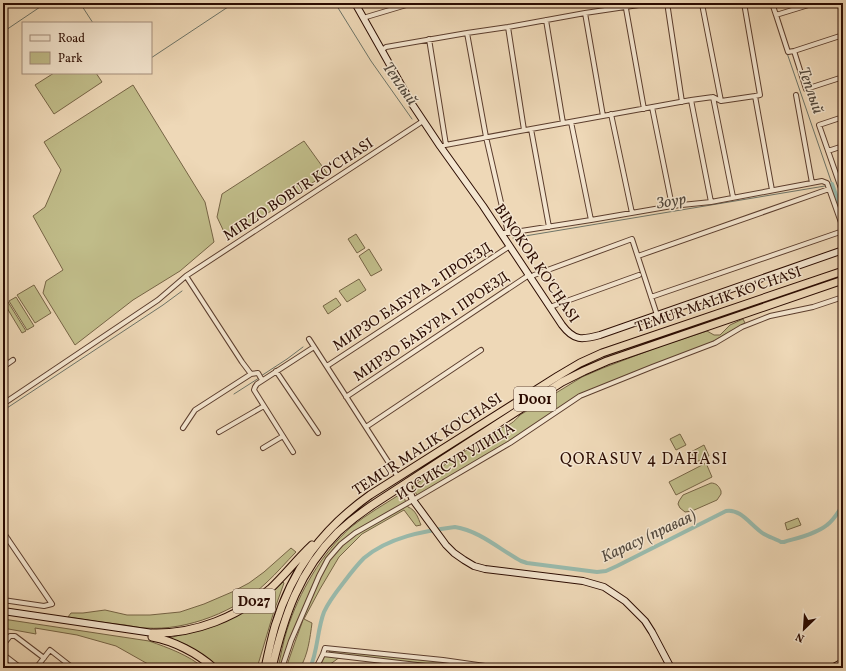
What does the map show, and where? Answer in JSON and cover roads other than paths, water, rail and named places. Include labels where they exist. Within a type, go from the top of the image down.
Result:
[{"type":"highway","name":"TEMUR MALIK KO'CHASI","points":[[265,668],[275,627],[288,592],[298,574],[320,540],[357,505],[398,477],[572,367],[602,353],[843,271]]},
{"type":"highway","name":"TEMUR MALIK KO'CHASI","points":[[272,668],[280,635],[291,604],[314,562],[328,543],[348,523],[396,489],[576,374],[599,364],[843,280]]},
{"type":"highway","points":[[683,325],[686,334]]},
{"type":"highway","name":"D027","points":[[152,635],[190,629],[216,622],[239,610],[261,596],[270,588],[332,527]]},
{"type":"highway","name":"D027","points":[[152,635],[186,649],[214,668]]},
{"type":"main road","name":"BINOKOR KO'CHASI","points":[[355,3],[423,122],[443,146],[550,307],[567,331],[574,337],[589,338],[600,335],[843,250]]},
{"type":"main road","points":[[408,482],[409,491],[413,500],[435,531],[454,554],[479,568],[583,581],[594,583],[608,589],[626,601],[645,621],[655,636],[671,668]]},
{"type":"main road","points":[[396,489],[405,493],[413,500]]},
{"type":"main road","name":"D027","points":[[3,611],[152,635]]},
{"type":"main road","name":"D027","points":[[3,615],[152,635]]},
{"type":"main road","points":[[832,668],[843,662]]},
{"type":"street","points":[[363,18],[413,3]]},
{"type":"street","points":[[382,50],[386,47],[429,39],[508,27],[626,5],[652,3]]},
{"type":"street","points":[[429,39],[443,146],[692,100],[713,97],[721,101],[760,95],[744,3]]},
{"type":"street","points":[[772,3],[788,52],[843,35]]},
{"type":"street","points":[[776,15],[815,3]]},
{"type":"street","points":[[702,4],[721,101]]},
{"type":"street","points":[[626,5],[644,109]]},
{"type":"street","points":[[668,9],[682,102]]},
{"type":"street","points":[[585,13],[603,116]]},
{"type":"street","points":[[546,20],[563,123]]},
{"type":"street","points":[[508,27],[524,130]]},
{"type":"street","points":[[467,33],[486,137],[508,233]]},
{"type":"street","points":[[794,51],[806,89],[843,77]]},
{"type":"street","points":[[796,95],[812,183]]},
{"type":"street","points":[[755,96],[772,190]]},
{"type":"street","points":[[713,97],[733,197]]},
{"type":"street","points":[[692,100],[711,202]]},
{"type":"street","points":[[652,107],[672,206]]},
{"type":"street","points":[[612,114],[632,213]]},
{"type":"street","points":[[843,117],[819,125],[843,194]]},
{"type":"street","name":"MIRZO BOBUR KO‘CHASI","points":[[3,404],[158,300],[186,276],[423,122]]},
{"type":"street","points":[[572,122],[591,220]]},
{"type":"street","points":[[531,129],[549,227]]},
{"type":"street","points":[[828,151],[843,146]]},
{"type":"street","points":[[837,178],[843,176]]},
{"type":"street","points":[[501,233],[549,227],[672,206],[711,202],[822,181],[827,183],[843,230],[651,297]]},
{"type":"street","points":[[657,315],[638,256],[829,189]]},
{"type":"street","name":"МИРЗО БАБУРА 1 ПРОЕЗД","points":[[346,396],[530,276],[632,239],[638,256]]},
{"type":"street","name":"МИРЗО БАБУРА 2 ПРОЕЗД","points":[[327,366],[510,246]]},
{"type":"street","points":[[550,307],[639,275]]},
{"type":"street","points":[[186,276],[251,374]]},
{"type":"street","name":"ИССИКСУВ УЛИЦА","points":[[282,668],[291,641],[312,590],[328,559],[341,544],[354,533],[413,500],[510,442],[580,396],[652,366],[715,343],[742,328],[770,316],[812,307],[843,297]]},
{"type":"street","points":[[309,339],[398,477]]},
{"type":"street","points":[[293,452],[254,390],[256,385],[262,380],[314,347]]},
{"type":"street","points":[[366,427],[481,350]]},
{"type":"street","points":[[3,367],[13,360]]},
{"type":"street","points":[[276,372],[318,434]]},
{"type":"street","points":[[183,428],[195,410],[251,374],[258,373],[262,380]]},
{"type":"street","points":[[219,432],[264,406]]},
{"type":"street","points":[[263,448],[283,436]]},
{"type":"street","points":[[3,532],[52,604],[44,606],[3,600]]},
{"type":"street","points":[[3,542],[8,539]]},
{"type":"street","points":[[3,645],[10,636],[15,636],[44,658]]},
{"type":"street","points":[[316,668],[325,648],[443,660],[499,668]]},
{"type":"street","points":[[36,668],[50,650],[73,668]]},
{"type":"street","points":[[323,654],[443,668]]},
{"type":"street","points":[[3,655],[20,668]]},
{"type":"waterway","points":[[3,32],[46,3]]},
{"type":"waterway","points":[[80,3],[92,22]]},
{"type":"waterway","points":[[152,57],[234,3]]},
{"type":"waterway","name":"Теплый","points":[[335,3],[371,61],[412,119]]},
{"type":"waterway","name":"Теплый","points":[[659,6],[682,3]]},
{"type":"waterway","name":"Теплый","points":[[787,53],[832,184],[829,185]]},
{"type":"waterway","points":[[832,184],[843,214]]},
{"type":"waterway","name":"Зоур","points":[[513,238],[825,186]]},
{"type":"waterway","points":[[7,408],[182,291]]},
{"type":"waterway","points":[[261,376],[303,347]]},
{"type":"waterway","points":[[234,394],[259,378]]},
{"type":"waterway","name":"Карасу (правая)","points":[[310,668],[315,655],[324,612],[336,593],[364,558],[384,545],[407,536],[455,527],[473,532],[521,561],[527,563],[597,572],[606,571],[617,566],[726,511],[737,512],[764,534],[784,542],[823,528],[832,521],[843,505]]},
{"type":"district","name":"QORASUV 4 DAHASI","points":[[644,458]]}]
